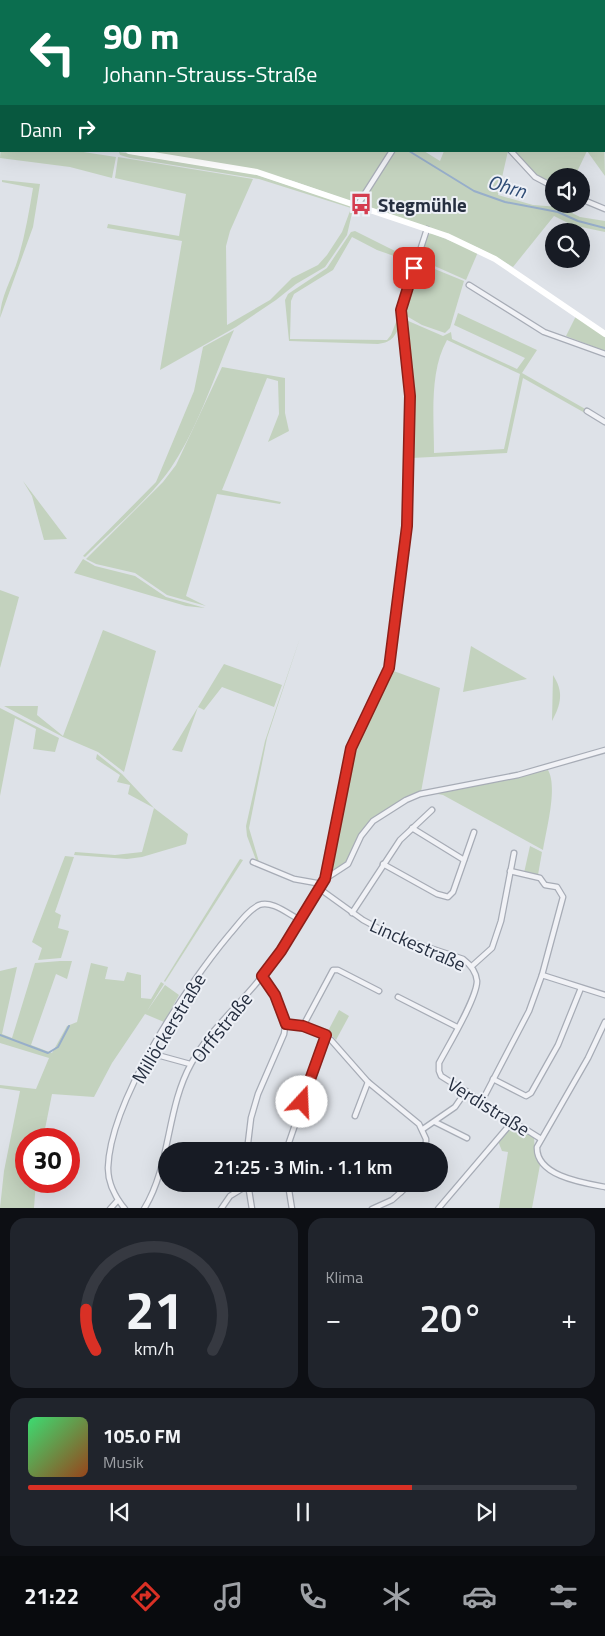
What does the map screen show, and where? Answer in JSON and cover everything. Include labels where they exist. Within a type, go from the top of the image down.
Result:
[{"type":"main road","points":[[135,152],[257,172],[464,243],[496,258],[605,334]]},
{"type":"street","points":[[357,206],[391,152]]},
{"type":"street","points":[[512,152],[535,177],[545,182]]},
{"type":"street","points":[[590,203],[605,210]]},
{"type":"street","name":"Orffstraße","points":[[144,1208],[158,1178],[181,1088],[190,1064],[203,1045],[262,976],[324,881],[351,748],[389,668],[407,526],[410,396],[401,310],[427,229]]},
{"type":"street","points":[[469,285],[544,332],[605,354]]},
{"type":"street","points":[[587,411],[605,422]]},
{"type":"street","points":[[253,862],[294,879],[324,881],[348,864],[361,836],[373,821],[406,800],[420,794],[518,775],[605,750]]},
{"type":"street","points":[[352,912],[400,840],[432,810]]},
{"type":"street","points":[[412,828],[464,860]]},
{"type":"street","points":[[383,864],[444,897],[453,892],[474,832]]},
{"type":"street","points":[[472,966],[492,948],[501,920],[514,853]]},
{"type":"street","points":[[482,1101],[529,1011],[542,975],[563,897],[557,888],[545,885],[540,878],[510,871]]},
{"type":"street","name":"Linckestraße","points":[[320,889],[352,912],[391,935],[463,959],[472,966],[476,978],[475,992],[440,1063],[439,1072]]},
{"type":"street","name":"Millöckerstraße","points":[[125,1208],[118,1200],[108,1176],[110,1150],[122,1110],[150,1053],[177,1005],[199,973],[251,910],[260,905],[269,904],[300,920]]},
{"type":"street","points":[[303,1026],[332,970],[338,970],[379,991]]},
{"type":"street","points":[[542,975],[605,995]]},
{"type":"street","points":[[248,1142],[251,1118],[256,1102],[286,1024],[275,995],[262,976]]},
{"type":"street","points":[[493,1079],[526,1096],[531,1093],[558,1045],[581,988]]},
{"type":"street","points":[[398,997],[457,1027]]},
{"type":"street","points":[[605,1022],[588,1058],[537,1147],[537,1154],[542,1165],[576,1180],[605,1187]]},
{"type":"street","points":[[286,1024],[303,1026],[326,1035],[368,1082],[413,1117],[423,1129],[425,1142]]},
{"type":"street","points":[[289,1142],[326,1035]]},
{"type":"street","points":[[150,1053],[190,1064]]},
{"type":"street","name":"Verdistraße","points":[[439,1072],[541,1139]]},
{"type":"street","points":[[355,1116],[368,1082]]},
{"type":"street","points":[[423,1129],[455,1106],[466,1091]]},
{"type":"street","points":[[438,1208],[513,1121]]},
{"type":"street","points":[[435,1122],[467,1138]]},
{"type":"street","points":[[221,1208],[230,1196],[236,1192]]},
{"type":"street","points":[[249,1192],[252,1208]]},
{"type":"street","points":[[289,1192],[292,1208]]},
{"type":"street","points":[[372,1208],[401,1192]]},
{"type":"street","points":[[110,1208],[118,1200]]},
{"type":"green space","points":[[0,152],[84,152],[116,157],[112,178],[70,167],[0,158]]},
{"type":"green space","points":[[119,152],[254,174],[352,206],[351,208],[259,179],[130,158],[120,155]]},
{"type":"green space","points":[[147,152],[390,152],[359,199],[353,202],[290,180]]},
{"type":"green space","points":[[393,152],[426,152],[440,161],[444,152],[508,152],[498,195],[533,205],[545,206],[545,213],[572,213],[580,217],[605,221],[605,232],[590,229],[590,223],[568,223],[554,216],[548,223],[545,223],[545,227],[513,267],[459,239],[363,205],[362,202]]},
{"type":"green space","points":[[513,152],[587,152],[579,168],[545,168],[545,182],[540,179]]},
{"type":"green space","points":[[588,152],[604,152],[605,176]]},
{"type":"green space","points":[[118,157],[253,179],[230,231],[226,246],[227,325],[270,300],[292,278],[318,265],[342,232],[350,211],[352,213],[347,235],[325,267],[296,284],[236,327],[160,370],[182,241],[107,228],[108,224],[179,236],[186,194],[115,178]]},
{"type":"green space","points":[[2,180],[40,184],[33,227],[0,318],[4,295],[16,266],[23,242],[33,188],[2,182]]},
{"type":"green space","points":[[355,231],[415,261],[414,263],[377,250],[352,237],[333,270],[294,294],[291,301],[290,339],[387,340],[398,317],[401,323],[395,335],[387,342],[378,344],[289,341],[285,300],[288,294],[327,268],[351,232]]},
{"type":"green space","points":[[431,233],[478,252],[466,280],[421,260],[427,236]]},
{"type":"green space","points":[[420,263],[464,281],[450,328],[445,333],[422,325],[403,314],[417,266]]},
{"type":"green space","points":[[458,313],[537,350],[522,373],[594,414],[592,417],[523,378],[507,453],[412,458],[411,526],[393,668],[391,665],[411,500],[411,424],[404,322],[406,320],[443,336],[451,332],[452,339],[517,369],[525,358],[454,325]],"holes":[[[447,340],[520,374],[504,449],[434,453],[433,410],[435,380],[437,366]]]},
{"type":"green space","points":[[576,316],[605,337],[605,351],[566,336]]},
{"type":"green space","points":[[234,330],[199,415],[183,448],[166,475],[145,499],[85,557],[83,556],[156,482],[194,391],[203,347]]},
{"type":"green space","points":[[222,367],[285,378],[285,413],[289,431],[268,442],[279,414],[278,381],[267,378],[222,490],[281,502],[280,504],[217,494],[186,596],[206,606],[167,595],[135,573],[96,564],[86,559],[163,482],[176,465]]},
{"type":"green space","points":[[23,481],[67,539],[44,540],[32,496]]},
{"type":"green space","points":[[83,559],[95,566],[135,576],[166,597],[205,608],[186,606],[74,573]]},
{"type":"green space","points":[[0,590],[19,597],[0,668]]},
{"type":"green space","points":[[103,630],[156,651],[124,772],[98,752],[63,737],[4,706],[38,706],[37,715],[63,736]]},
{"type":"green space","points":[[300,638],[267,738],[249,828],[259,862],[256,860],[247,836],[246,826],[265,741]]},
{"type":"green space","points":[[471,646],[527,679],[463,692]]},
{"type":"green space","points":[[224,664],[282,685],[274,707],[222,687],[204,710],[198,707]]},
{"type":"green space","points":[[391,670],[440,688],[421,792],[406,797],[371,820],[359,836],[347,862],[328,875],[352,749]]},
{"type":"green space","points":[[553,675],[559,687],[560,698],[558,709],[552,721]]},
{"type":"green space","points":[[198,707],[182,752],[172,750]]},
{"type":"green space","points":[[0,708],[59,738],[55,752],[33,749],[36,729],[15,718],[0,796]]},
{"type":"green space","points":[[97,754],[122,774],[154,808],[128,794],[130,785],[117,782],[120,775],[96,759]]},
{"type":"green space","points":[[548,770],[551,777],[552,798],[543,850],[443,795],[432,793]]},
{"type":"green space","points":[[154,808],[188,834],[186,844],[142,857],[127,859],[74,855],[75,852],[115,855],[142,852]]},
{"type":"green space","points":[[530,846],[542,852],[538,875],[524,873]]},
{"type":"green space","points":[[65,856],[74,857],[55,912],[61,915],[58,928],[69,931],[61,958],[38,960],[42,948],[32,942]]},
{"type":"green space","points":[[240,859],[243,860],[165,982],[164,981]]},
{"type":"green space","points":[[72,961],[67,979],[56,974],[31,1045],[52,1053],[67,1026],[77,1022],[91,963],[108,967],[105,979],[124,981],[127,972],[141,975],[141,998],[151,999],[161,982],[164,984],[147,1011],[165,985],[179,995],[164,1022],[145,1014],[112,1063],[94,1097],[52,1094],[45,1128],[15,1128],[15,1193],[35,1193],[34,1208],[0,1208],[4,1171],[20,1091],[0,1088],[0,1085],[36,1089],[49,1058],[0,1043],[0,971],[17,967],[2,1034],[12,1038],[35,963]]},
{"type":"green space","points":[[339,1010],[349,1016],[336,1040],[328,1031]]},
{"type":"green space","points":[[513,1123],[534,1137],[535,1154],[540,1165],[532,1208],[499,1208],[508,1152],[502,1151],[498,1141]]},
{"type":"waterway","name":"Ohrn","points":[[411,152],[474,191],[505,202],[558,212],[578,221],[605,228]]},
{"type":"waterway","points":[[0,1035],[48,1053],[58,1047],[69,1026]]},
{"type":"place","name":"Stegmühle","points":[[361,204]]},
{"type":"route","points":[[302,1102],[326,1035],[303,1026],[286,1024],[286,1019],[275,995],[262,976],[281,951],[325,879],[351,748],[389,668],[407,526],[410,396],[401,310],[414,268]]}]
